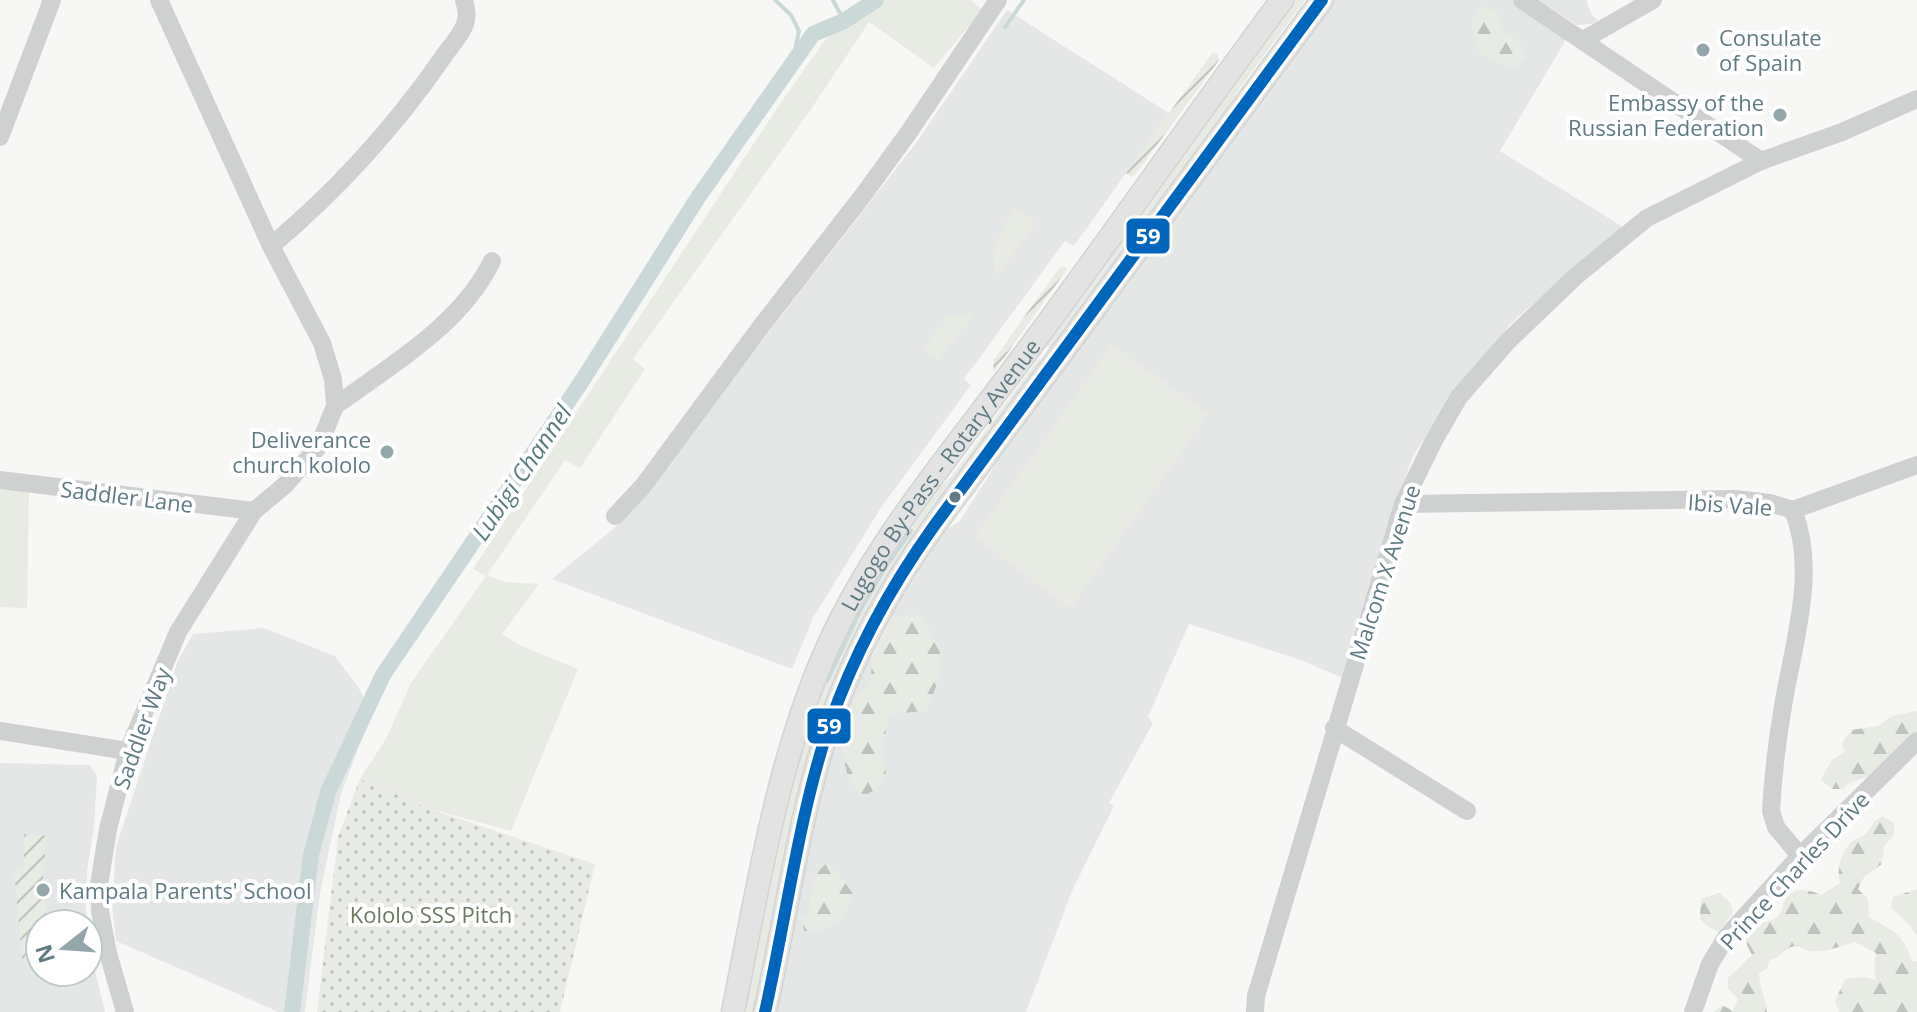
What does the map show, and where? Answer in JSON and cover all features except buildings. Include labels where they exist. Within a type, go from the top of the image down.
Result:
[{"type":"main road","name":"Lugogo By-Pass - Rotary Avenue","points":[[733,1012],[785,770],[803,706],[830,642],[867,571],[900,520],[1030,348],[1282,0]]},
{"type":"main road","name":"Lugogo By-Pass - Rotary Avenue","points":[[765,1012],[813,780],[844,688],[877,618],[922,543],[1322,0]]},
{"type":"main road","points":[[1030,348],[1045,351],[1056,362]]},
{"type":"street","points":[[0,137],[52,0]]},
{"type":"street","points":[[159,0],[271,246],[322,343],[333,379],[335,406]]},
{"type":"street","points":[[271,246],[312,212],[426,81],[465,25],[464,0]]},
{"type":"street","points":[[615,516],[643,486],[766,319],[864,194],[998,0]]},
{"type":"street","points":[[1522,0],[1761,161]]},
{"type":"street","points":[[1583,40],[1653,0]]},
{"type":"street","name":"Malcom X Avenue","points":[[1255,1012],[1256,996],[1334,728],[1403,504],[1459,397],[1542,308],[1587,266],[1647,218],[1761,161],[1842,132],[1917,99]]},
{"type":"street","points":[[335,406],[453,315],[483,280],[492,261]]},
{"type":"street","name":"Saddler Way","points":[[125,1012],[108,953],[99,885],[108,829],[128,751],[178,632],[254,511],[285,485],[311,456],[328,427],[335,406]]},
{"type":"street","points":[[1793,510],[1917,465]]},
{"type":"street","name":"Saddler Lane","points":[[0,480],[254,511]]},
{"type":"street","name":"Ibis Vale","points":[[1403,504],[1735,499],[1770,503],[1793,510],[1801,530],[1802,595],[1782,709],[1771,811],[1776,827],[1800,856]]},
{"type":"street","points":[[1334,728],[1467,811]]},
{"type":"street","points":[[0,731],[128,751]]},
{"type":"street","name":"Prince Charles Drive","points":[[1693,1012],[1710,964],[1727,936],[1800,856],[1917,741]]},
{"type":"shaded area","points":[[1332,0],[1514,0],[1567,38],[1500,151],[1623,227],[1511,323],[1445,406],[1413,456],[1383,540],[1342,678],[1301,660],[1189,624],[1148,717],[1153,723],[1109,803],[1114,806],[1072,891],[1026,1012],[775,1012],[823,786],[848,701],[891,616],[944,531],[960,521],[1042,391]]},
{"type":"shaded area","points":[[1538,0],[1586,0],[1591,14],[1598,20],[1577,25]]},
{"type":"shaded area","points":[[1007,10],[1169,113],[1074,246],[1065,241],[964,379],[971,385],[880,509],[813,618],[792,669],[552,579],[619,524],[916,143]]},
{"type":"shaded area","points":[[264,628],[335,656],[372,712],[341,794],[320,893],[305,1012],[279,1012],[116,941],[112,905],[116,847],[178,660],[193,634]]},
{"type":"shaded area","name":"Kampala Parents' School","points":[[0,763],[90,765],[97,776],[86,908],[24,908],[24,988],[99,988],[105,1012],[0,1012]]},
{"type":"green space","points":[[862,0],[971,0],[982,10],[934,68],[869,22],[633,359],[645,369],[580,468],[565,460],[487,575],[504,582],[539,584],[502,634],[519,645],[578,669],[511,831],[427,808],[360,779],[387,737],[411,683],[486,576],[473,569],[780,104],[838,22]]},
{"type":"green space","points":[[1291,0],[1305,0],[1239,89],[1196,157],[1053,349],[1044,346]]},
{"type":"green space","points":[[1485,5],[1499,15],[1502,30],[1522,44],[1526,57],[1514,68],[1486,57],[1476,47],[1473,17]]},
{"type":"green space","points":[[1213,52],[1219,60],[1135,175],[1126,173]]},
{"type":"green space","points":[[1014,208],[1036,222],[996,277],[995,248]]},
{"type":"green space","points":[[1064,266],[1067,269],[994,372],[993,361],[1059,268]]},
{"type":"green space","points":[[974,315],[938,361],[922,350],[949,316]]},
{"type":"green space","points":[[1112,345],[1209,414],[1071,608],[974,537]]},
{"type":"green space","points":[[1039,358],[1042,364],[868,616],[754,1012],[741,1012],[787,794],[821,678],[877,569],[924,502],[952,476]]},
{"type":"green space","points":[[0,488],[29,491],[27,608],[0,607]]},
{"type":"green space","points":[[920,615],[940,652],[938,682],[926,711],[889,714],[883,745],[886,772],[883,784],[862,798],[848,777],[842,752],[853,702],[871,678],[872,650],[891,616]]},
{"type":"green space","points":[[1917,711],[1917,746],[1883,769],[1843,789],[1832,789],[1821,780],[1832,760],[1845,752],[1842,744],[1851,730],[1878,726],[1892,716]]},
{"type":"green space","name":"Kololo SSS Pitch","points":[[360,779],[427,808],[595,864],[560,1012],[317,1012],[338,837]]},
{"type":"green space","points":[[1883,816],[1894,823],[1894,835],[1884,846],[1882,864],[1864,877],[1858,889],[1868,899],[1869,917],[1896,934],[1912,962],[1917,961],[1917,1012],[1839,1012],[1835,1001],[1845,979],[1864,977],[1876,980],[1876,953],[1855,942],[1821,951],[1796,946],[1788,948],[1770,960],[1766,969],[1759,973],[1767,1012],[1714,1012],[1722,1005],[1733,1011],[1738,999],[1728,988],[1728,978],[1752,955],[1744,939],[1751,926],[1776,918],[1792,892],[1806,890],[1821,895],[1840,883],[1839,866],[1845,850]]},
{"type":"green space","points":[[24,834],[47,836],[43,875],[46,908],[24,908],[22,959],[14,870],[24,869]]},
{"type":"green space","points":[[828,862],[853,893],[845,917],[821,931],[804,931],[803,918],[811,915],[814,880]]},
{"type":"green space","points":[[1917,889],[1917,937],[1910,925],[1891,908],[1893,897]]},
{"type":"green space","points":[[1719,893],[1731,903],[1733,913],[1719,931],[1711,929],[1700,919],[1701,899]]},
{"type":"waterway","points":[[775,0],[791,15],[799,31],[792,64]]},
{"type":"waterway","points":[[833,0],[844,21]]},
{"type":"waterway","name":"Lubigi Channel","points":[[292,1012],[311,855],[328,792],[383,675],[582,381],[697,199],[813,34],[844,21],[876,0]]},
{"type":"waterway","points":[[1005,27],[1024,0]]},
{"type":"waterway","points":[[827,681],[862,607],[911,531]]},
{"type":"transit line","name":"59","points":[[765,1012],[818,760],[849,674],[874,622],[934,526],[1322,0]]},
{"type":"place","name":"Consulate of Spain","points":[[1703,50]]},
{"type":"place","name":"Embassy of the Russian Federation","points":[[1780,115]]},
{"type":"place","name":"Deliverance church kololo","points":[[387,452]]},
{"type":"place","name":"Kampala Parents' School","points":[[43,890]]}]
